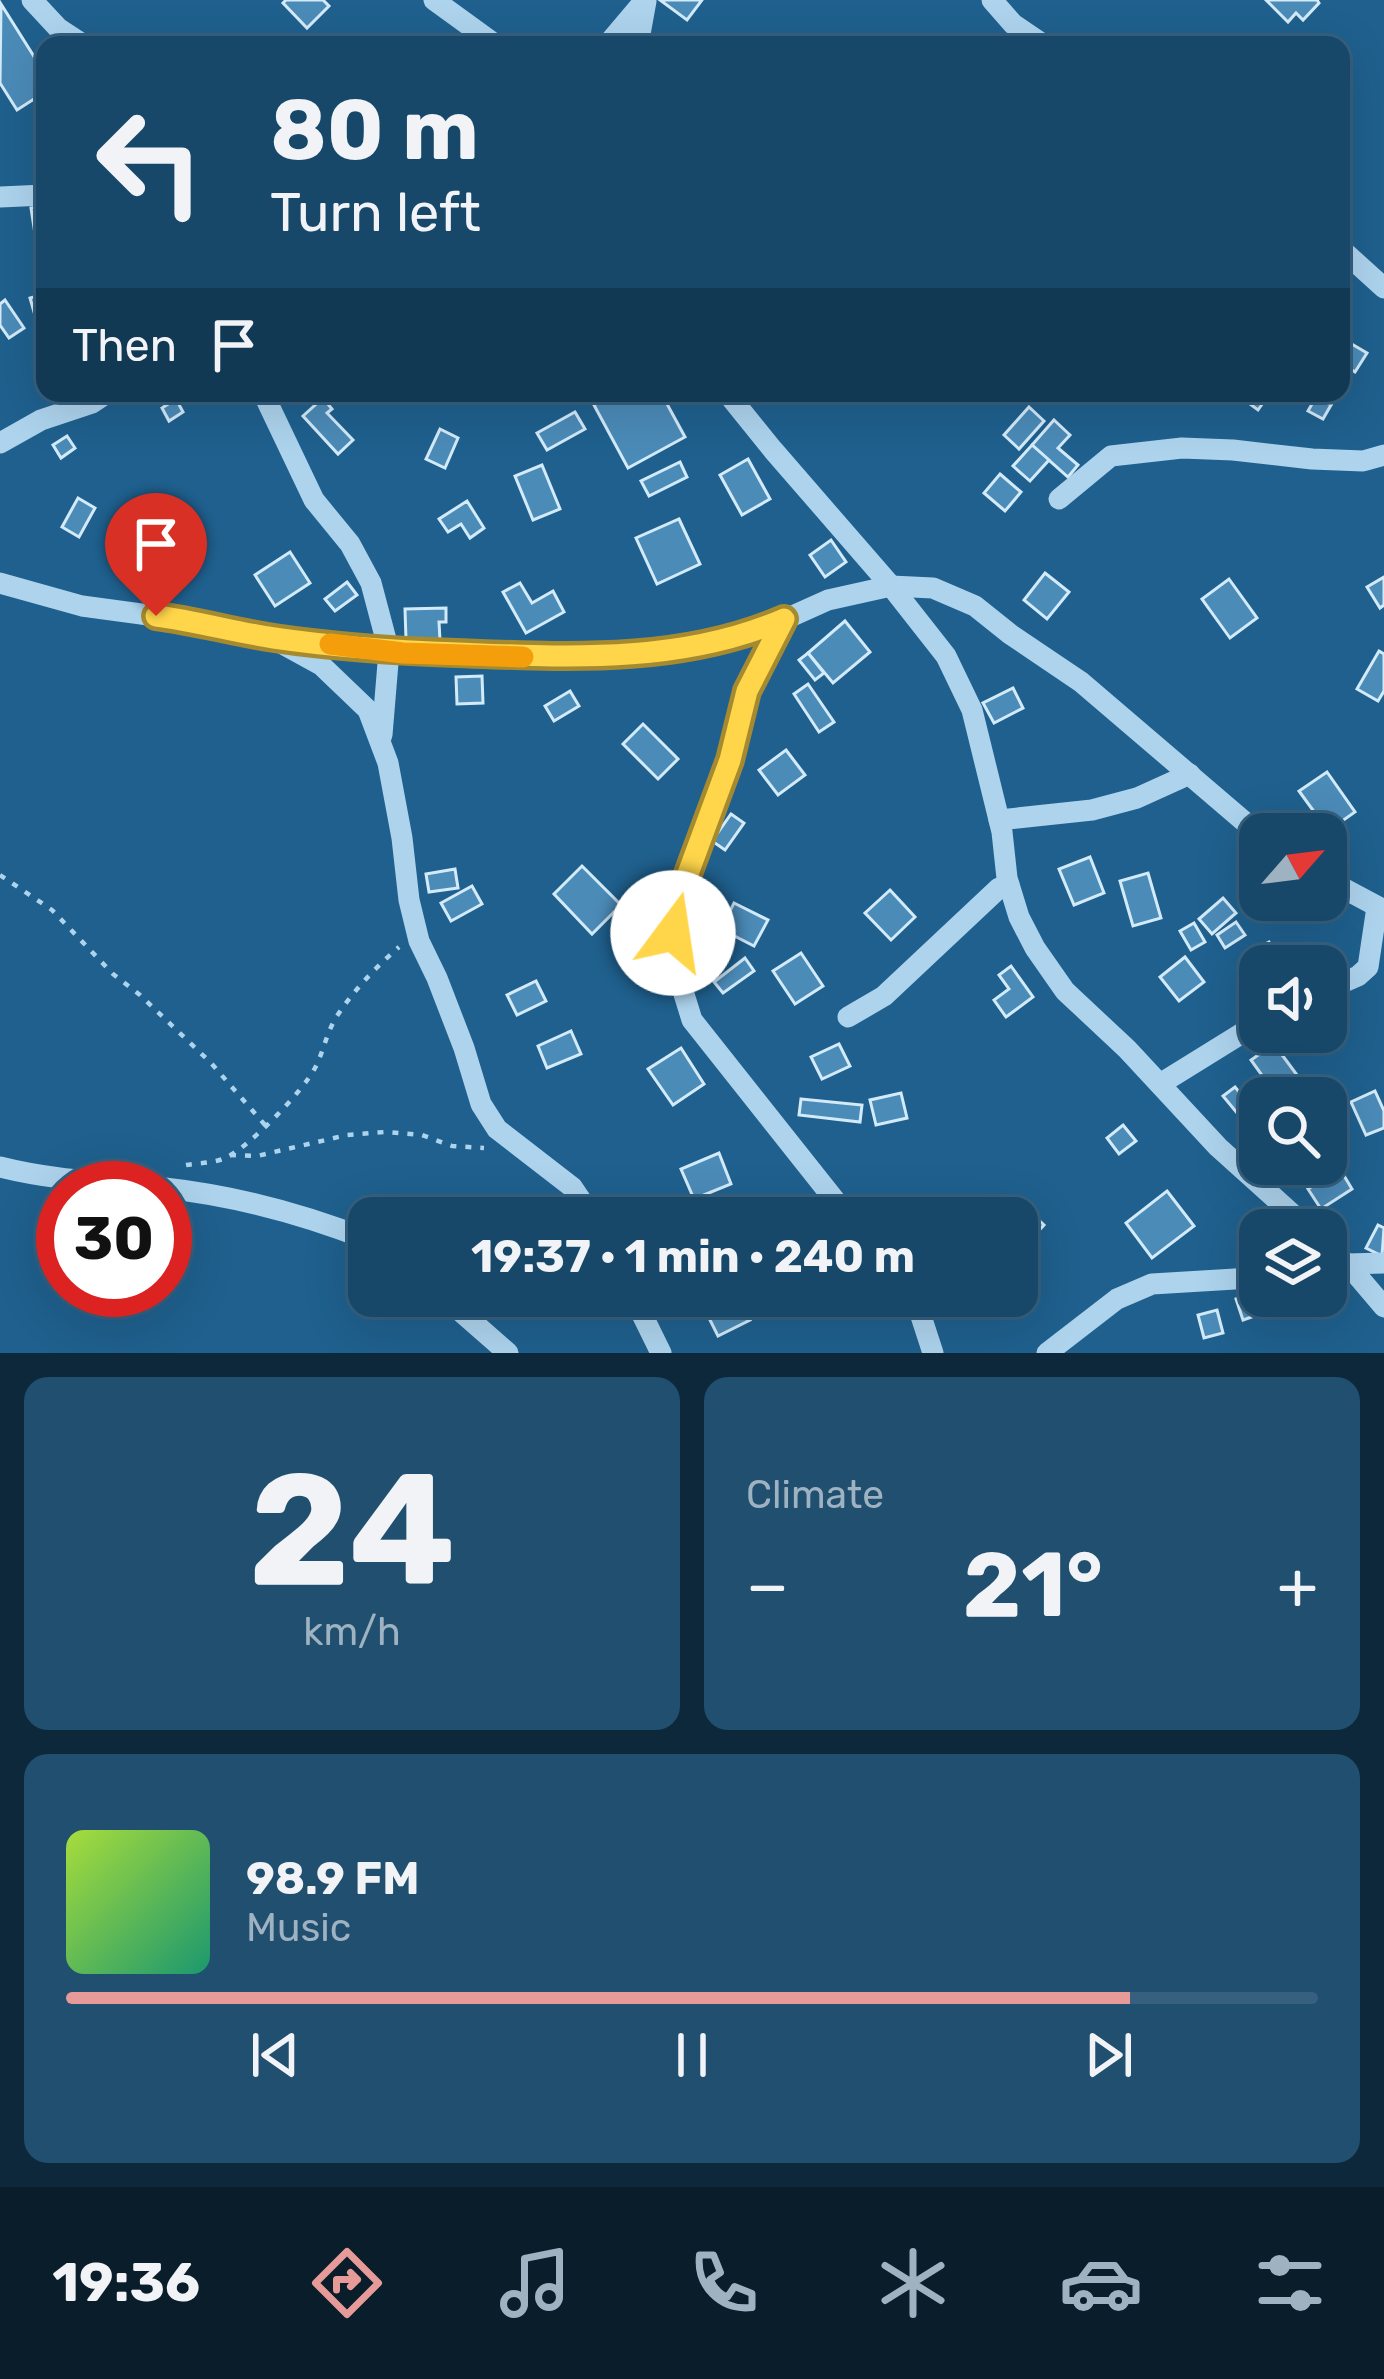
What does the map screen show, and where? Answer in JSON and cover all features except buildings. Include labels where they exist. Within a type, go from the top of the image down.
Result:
[{"type":"street","points":[[32,0],[70,36]]},
{"type":"street","points":[[434,0],[484,36]]},
{"type":"street","points":[[615,36],[646,0]]},
{"type":"street","points":[[640,36],[646,0]]},
{"type":"street","points":[[992,0],[1012,24],[1030,36]]},
{"type":"street","points":[[0,197],[36,195]]},
{"type":"street","points":[[1350,257],[1384,288]]},
{"type":"street","points":[[0,443],[41,420],[93,402]]},
{"type":"street","points":[[267,402],[314,500],[350,544],[370,583],[389,651],[382,748]]},
{"type":"street","points":[[734,402],[946,656],[972,710],[999,820],[1009,885],[1035,948],[1065,991],[1127,1049],[1218,1148],[1286,1209]]},
{"type":"street","points":[[1059,500],[1112,456],[1182,448],[1312,459],[1363,460],[1384,455]]},
{"type":"street","points":[[0,583],[82,606],[271,637],[389,651],[538,658],[655,653],[718,640],[828,600],[891,586],[933,588],[975,606],[1081,682],[1239,817]]},
{"type":"street","points":[[784,619],[747,691],[730,760],[679,898],[673,933],[675,964],[692,1020],[832,1197]]},
{"type":"street","points":[[271,637],[321,664],[368,710],[388,763],[417,932],[481,1104],[497,1129],[579,1197]]},
{"type":"street","points":[[999,820],[1092,810],[1137,798],[1190,774]]},
{"type":"street","points":[[848,1017],[884,996],[999,888],[1009,885]]},
{"type":"street","points":[[1347,890],[1380,908],[1368,967],[1347,981]]},
{"type":"street","points":[[1160,1084],[1239,1035]]},
{"type":"street","points":[[0,1167],[36,1175]]},
{"type":"street","points":[[192,1187],[348,1232]]},
{"type":"street","points":[[1347,1259],[1384,1263]]},
{"type":"street","points":[[1347,1270],[1384,1307]]},
{"type":"street","points":[[1047,1353],[1117,1299],[1152,1284],[1239,1278]]},
{"type":"street","points":[[467,1317],[508,1353]]},
{"type":"street","points":[[643,1317],[661,1353]]},
{"type":"street","points":[[921,1317],[933,1353]]},
{"type":"path","points":[[0,875],[52,910],[113,974],[211,1063],[266,1126]]},
{"type":"path","points":[[192,1171],[230,1155],[266,1126],[315,1069],[340,1012],[369,975],[417,932]]},
{"type":"path","points":[[230,1155],[257,1156],[385,1132],[422,1135],[452,1147],[484,1148]]},
{"type":"slow traffic","points":[[330,644],[403,653],[523,657]]},
{"type":"route","points":[[156,616],[271,637],[403,653],[538,658],[655,653],[784,619],[747,691],[730,760],[679,898],[673,933]]}]
